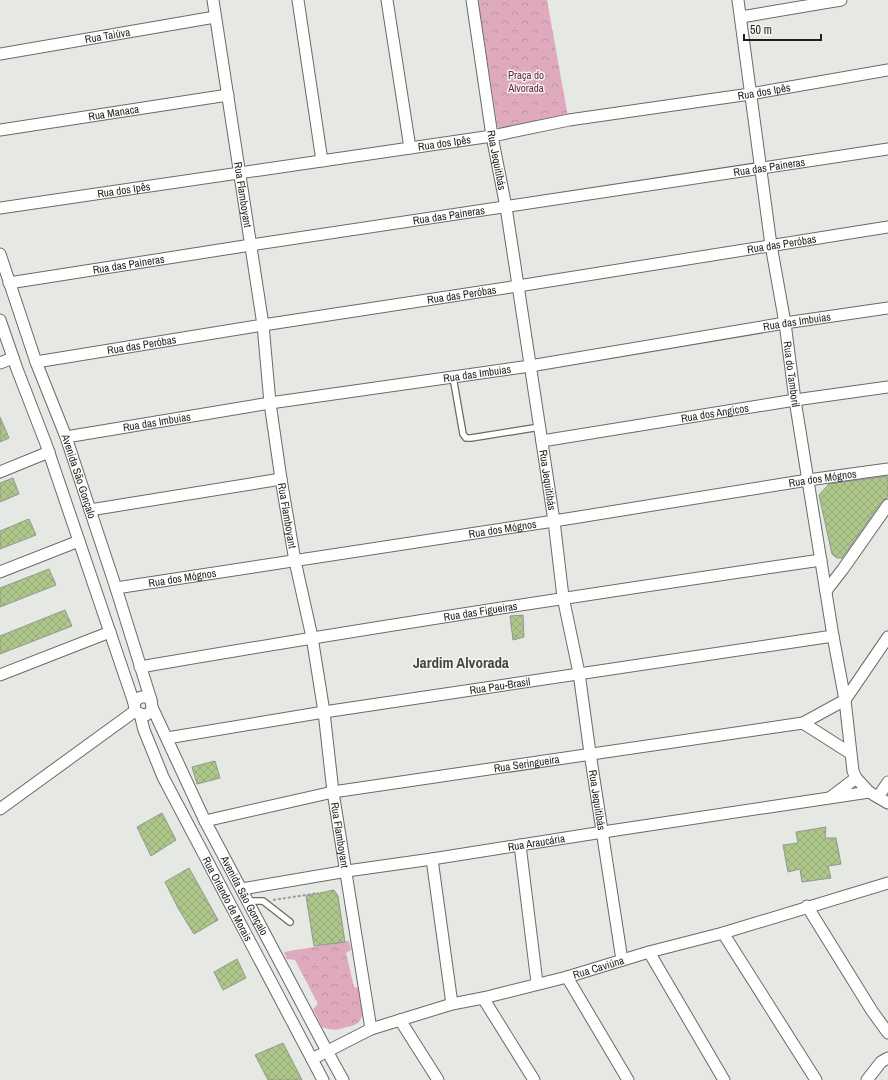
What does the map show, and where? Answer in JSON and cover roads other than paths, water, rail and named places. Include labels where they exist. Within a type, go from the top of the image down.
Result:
[{"type":"street","name":"Rua Flamboyant","points":[[213,0],[263,325],[270,403],[281,479],[295,561],[312,637],[324,712],[333,792],[347,871],[371,1029]]},
{"type":"street","points":[[298,0],[322,161]]},
{"type":"street","points":[[387,0],[410,148]]},
{"type":"street","name":"Rua Jequitibás","points":[[472,0],[492,136],[506,207],[540,427],[554,521],[563,597],[579,674],[622,960]]},
{"type":"street","name":"Rua do Tamboril","points":[[738,0],[771,245],[786,323],[795,400],[833,636],[845,700],[850,753],[853,771],[856,778]]},
{"type":"street","points":[[741,16],[841,0]]},
{"type":"street","name":"Rua Taiúva","points":[[0,54],[215,17]]},
{"type":"street","name":"Rua dos Ipês","points":[[0,208],[492,136],[569,120],[750,94],[888,70]]},
{"type":"street","name":"Rua Manaca","points":[[0,130],[228,95]]},
{"type":"street","name":"Rua das Paineras","points":[[9,283],[888,149]]},
{"type":"street","name":"Rua das Peróbas","points":[[36,362],[888,227]]},
{"type":"street","name":"Avenida São Gonçalo","points":[[0,254],[36,362],[66,437],[116,588],[152,704],[205,821],[343,1080]]},
{"type":"street","name":"Rua das Imbuias","points":[[66,437],[270,403],[530,366],[786,323],[888,308]]},
{"type":"street","name":"Avenida São Gonçalo","points":[[0,320],[49,452],[137,709]]},
{"type":"street","points":[[0,363],[13,358]]},
{"type":"street","name":"Rua dos Angicos","points":[[542,441],[795,400],[888,387]]},
{"type":"street","points":[[0,472],[49,452]]},
{"type":"street","name":"Rua dos Mógnos","points":[[116,588],[554,521],[808,480],[888,469]]},
{"type":"street","points":[[90,510],[281,479]]},
{"type":"street","points":[[826,591],[888,505]]},
{"type":"street","points":[[0,572],[79,541]]},
{"type":"street","name":"Rua das Figueiras","points":[[140,666],[563,597],[821,560]]},
{"type":"street","points":[[0,675],[110,632]]},
{"type":"street","name":"Rua Pau-Brasil","points":[[167,738],[324,712],[833,636]]},
{"type":"street","points":[[845,700],[888,637]]},
{"type":"street","points":[[0,810],[137,709],[140,697],[144,696],[152,704],[149,713],[143,715],[137,709]]},
{"type":"street","name":"Rua Seringueira","points":[[205,821],[333,792],[590,753],[803,723],[845,700]]},
{"type":"street","name":"Rua Orlando de Morais","points":[[137,709],[163,777],[323,1080]]},
{"type":"street","points":[[803,723],[850,753]]},
{"type":"street","points":[[856,778],[874,795],[888,803]]},
{"type":"street","name":"Rua Araucária","points":[[830,798],[856,778]]},
{"type":"street","points":[[874,795],[888,782]]},
{"type":"street","name":"Rua Araucária","points":[[242,889],[347,871],[830,798],[874,795]]},
{"type":"street","points":[[520,845],[537,983]]},
{"type":"street","points":[[432,859],[452,1004]]},
{"type":"street","name":"Rua Caviúna","points":[[312,1058],[371,1029],[452,1004],[483,998],[537,983],[567,977],[649,952],[723,933],[888,883]]},
{"type":"street","points":[[808,906],[872,1011],[888,1033]]},
{"type":"street","points":[[723,933],[816,1080]]},
{"type":"street","points":[[649,952],[724,1080]]},
{"type":"street","points":[[269,978],[285,972]]},
{"type":"street","points":[[567,977],[628,1080]]},
{"type":"street","points":[[483,998],[534,1080]]},
{"type":"street","points":[[400,1020],[438,1080]]},
{"type":"street","points":[[867,1080],[881,1062],[888,1058]]},
{"type":"lane","points":[[453,377],[463,434],[466,438],[540,427]]},
{"type":"lane","points":[[248,901],[263,902],[290,922]]},
{"type":"district","name":"Jardim Alvorada","points":[[461,662]]},
{"type":"park label","name":"Praça do Alvorada","points":[[526,81]]}]
